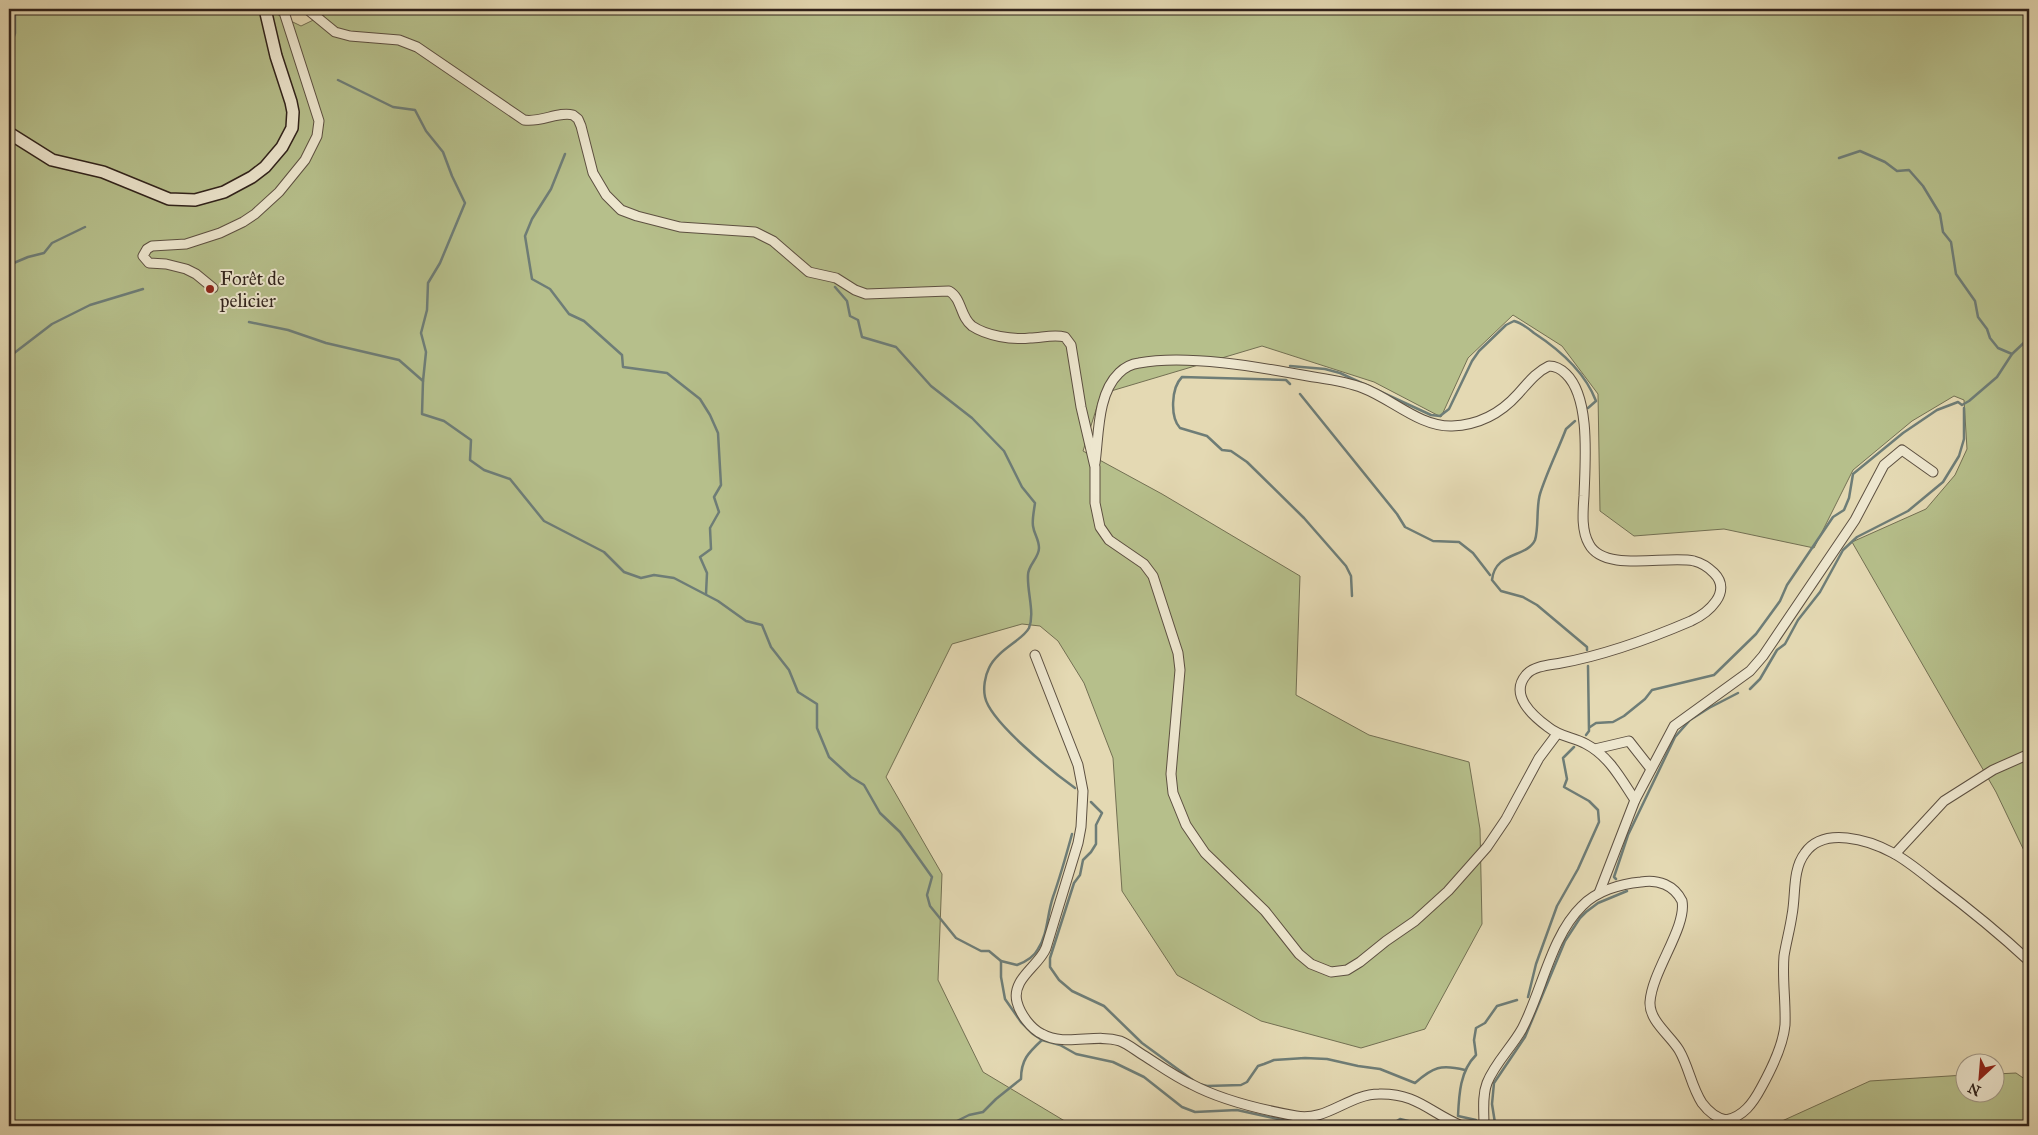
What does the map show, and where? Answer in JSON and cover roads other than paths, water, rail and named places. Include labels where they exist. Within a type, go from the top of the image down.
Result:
[{"type":"street","points":[[9,133],[52,160],[103,172],[169,199],[195,200],[224,192],[252,177],[270,162],[286,142],[292,128],[293,112],[291,102],[276,56],[265,9]]},
{"type":"street","points":[[213,288],[196,274],[166,264],[149,263],[144,256],[147,249],[152,246],[186,244],[243,222],[268,204],[305,160],[312,147],[318,128],[317,114],[283,9]]},
{"type":"street","points":[[307,9],[335,32],[350,36],[399,40],[417,47],[524,120],[536,121],[564,114],[573,115],[578,119],[581,126],[593,173],[606,195],[621,210],[680,227],[755,232],[773,241],[809,272],[836,278],[855,290],[866,294],[949,290],[955,296],[966,320],[971,325],[988,333],[1024,339],[1065,337],[1071,345],[1081,407],[1095,467]]},
{"type":"street","points":[[1557,734],[1539,758],[1506,819],[1487,847],[1429,910],[1416,922],[1347,970],[1331,972],[1311,964],[1299,954],[1265,911],[1198,846],[1173,793],[1171,774],[1180,670],[1178,653],[1153,576],[1144,564],[1115,546],[1104,534],[1100,527],[1095,503],[1095,467],[1106,395],[1117,374],[1139,362],[1174,359],[1237,365],[1344,381],[1375,393],[1432,423],[1453,426],[1471,423],[1498,412],[1537,373],[1549,366],[1558,368],[1572,381],[1579,398],[1584,438],[1584,530],[1592,548],[1602,556],[1623,560],[1694,561],[1710,570],[1717,577],[1721,588],[1719,598],[1712,606],[1701,616],[1691,621],[1601,654],[1540,667],[1527,674],[1519,688],[1522,700],[1546,725],[1557,734],[1579,740],[1595,749],[1610,763],[1635,800]]},
{"type":"street","points":[[1599,893],[1635,800],[1670,732],[1677,723],[1740,678],[1764,656],[1855,520],[1887,462],[1902,450],[1932,472]]},
{"type":"street","points":[[1035,655],[1080,770],[1084,801],[1074,860],[1046,948],[1021,981],[1016,993],[1019,1008],[1032,1026],[1049,1038],[1105,1039],[1123,1042],[1196,1087],[1248,1104],[1292,1115],[1313,1117],[1357,1098],[1379,1094],[1412,1099],[1462,1126]]},
{"type":"street","points":[[1595,749],[1629,742],[1651,769]]},
{"type":"street","points":[[1895,854],[1944,801],[1993,770],[2029,754]]},
{"type":"street","points":[[1484,1126],[1484,1095],[1490,1076],[1525,1022],[1568,923],[1580,907],[1599,893],[1634,883],[1651,881],[1664,884],[1676,892],[1681,899],[1683,908],[1681,920],[1655,982],[1651,997],[1651,1008],[1655,1018],[1679,1051],[1702,1103],[1714,1116],[1726,1120],[1740,1115],[1755,1099],[1764,1083],[1782,1039],[1785,1007],[1784,958],[1793,913],[1797,873],[1805,852],[1821,841],[1836,838],[1866,842],[1895,854],[1948,893],[2029,961]]},
{"type":"waterway","points":[[9,52],[15,33],[15,9]]},
{"type":"waterway","points":[[338,80],[393,107],[415,110],[426,131],[443,152],[465,203],[440,263],[428,283],[427,310],[421,333],[426,352],[423,381]]},
{"type":"waterway","points":[[1839,158],[1860,151],[1885,162],[1897,171],[1909,170],[1923,186],[1940,214],[1943,232],[1951,242],[1956,274],[1975,301],[1978,317],[1998,348],[2012,354]]},
{"type":"waterway","points":[[565,154],[551,189],[532,219],[525,236],[532,279],[550,289],[569,314],[584,321],[622,355],[623,367],[667,373],[700,399],[710,415],[718,433],[721,485],[714,497],[719,512],[710,528],[711,549],[700,557],[707,573],[706,594]]},
{"type":"waterway","points":[[9,265],[44,253],[52,243],[85,227]]},
{"type":"waterway","points":[[835,287],[847,301],[850,316],[858,320],[862,337],[896,347],[931,386],[972,418],[1004,451],[1022,487],[1035,503],[1033,523],[1039,552],[1028,571],[1031,622],[1026,632],[998,656],[989,668],[986,675],[984,693],[989,707],[1010,733],[1075,788]]},
{"type":"waterway","points":[[9,357],[52,324],[90,305],[143,289]]},
{"type":"waterway","points":[[1290,366],[1325,369],[1340,373],[1431,415],[1440,416],[1449,409],[1472,361],[1479,351],[1506,325],[1514,321],[1525,326],[1562,354],[1578,371],[1596,401],[1588,408]]},
{"type":"waterway","points":[[249,322],[288,330],[326,343],[399,360],[423,381],[422,414],[444,421],[471,440],[470,460],[484,470],[510,479],[544,521],[604,552],[624,572],[641,578],[654,575],[674,578],[718,601],[746,621],[762,625],[771,647],[789,670],[798,692],[817,704],[817,728],[829,757],[851,777],[864,785],[880,813],[900,832],[932,877],[927,895],[930,906],[956,938],[981,951],[989,951],[1001,961],[1001,977],[1005,999],[1021,1022],[1033,1034],[1042,1040],[1060,1045],[1076,1054],[1113,1062],[1144,1077],[1182,1107],[1195,1112],[1237,1110],[1309,1126]]},
{"type":"waterway","points":[[1590,727],[1596,723],[1613,722],[1624,716],[1645,699],[1652,690],[1714,675],[1756,634],[1780,601],[1787,585],[1833,517],[1844,510],[1849,498],[1853,474],[1903,433],[1937,410],[1958,402],[1962,405],[1969,401],[1997,377],[2012,354],[2029,338]]},
{"type":"waterway","points":[[1290,384],[1286,380],[1182,377],[1178,382],[1174,395],[1173,410],[1180,428],[1207,436],[1222,450],[1231,451],[1247,462],[1304,518],[1346,566],[1351,576],[1352,596]]},
{"type":"waterway","points":[[1300,394],[1397,514],[1405,527],[1433,541],[1459,542],[1473,553],[1490,575]]},
{"type":"waterway","points":[[1750,689],[1760,679],[1777,650],[1785,644],[1798,620],[1820,592],[1843,550],[1857,537],[1908,511],[1943,482],[1959,456],[1964,439],[1964,408]]},
{"type":"waterway","points":[[1575,421],[1566,429],[1540,494],[1535,540],[1531,546],[1499,564],[1494,571],[1492,580],[1501,591],[1523,597],[1537,605],[1587,647],[1587,650]]},
{"type":"waterway","points":[[1586,735],[1589,731],[1588,666]]},
{"type":"waterway","points":[[1616,879],[1614,877],[1628,835],[1675,737],[1690,720],[1738,693]]},
{"type":"waterway","points":[[1528,997],[1536,964],[1557,906],[1578,869],[1599,822],[1598,810],[1589,801],[1564,787],[1567,779],[1563,758],[1574,747]]},
{"type":"waterway","points":[[1091,802],[1102,813],[1096,825],[1096,844],[1083,860],[1080,875],[1074,883],[1050,958],[1050,967],[1059,980],[1072,991],[1104,1006],[1142,1043],[1194,1081]]},
{"type":"waterway","points":[[1001,961],[1017,965],[1029,959],[1036,952],[1046,930],[1051,904],[1072,834]]},
{"type":"waterway","points":[[1492,1123],[1495,1123],[1492,1104],[1494,1083],[1525,1037],[1565,941],[1586,912],[1598,903],[1627,891]]},
{"type":"waterway","points":[[1476,1120],[1458,1116],[1460,1091],[1464,1076],[1476,1055],[1474,1040],[1476,1028],[1485,1023],[1497,1006],[1517,1000]]},
{"type":"waterway","points":[[947,1126],[969,1115],[983,1112],[1021,1079],[1022,1067],[1026,1057],[1042,1040]]},
{"type":"waterway","points":[[1199,1084],[1207,1086],[1241,1085],[1247,1082],[1258,1066],[1274,1060],[1305,1058],[1327,1059],[1380,1069],[1415,1083],[1427,1073],[1438,1068],[1450,1067],[1465,1070]]},
{"type":"waterway","points":[[1389,1126],[1400,1119],[1429,1126]]},
{"type":"place","name":"Forêt de pelicier","points":[[210,289]]}]
